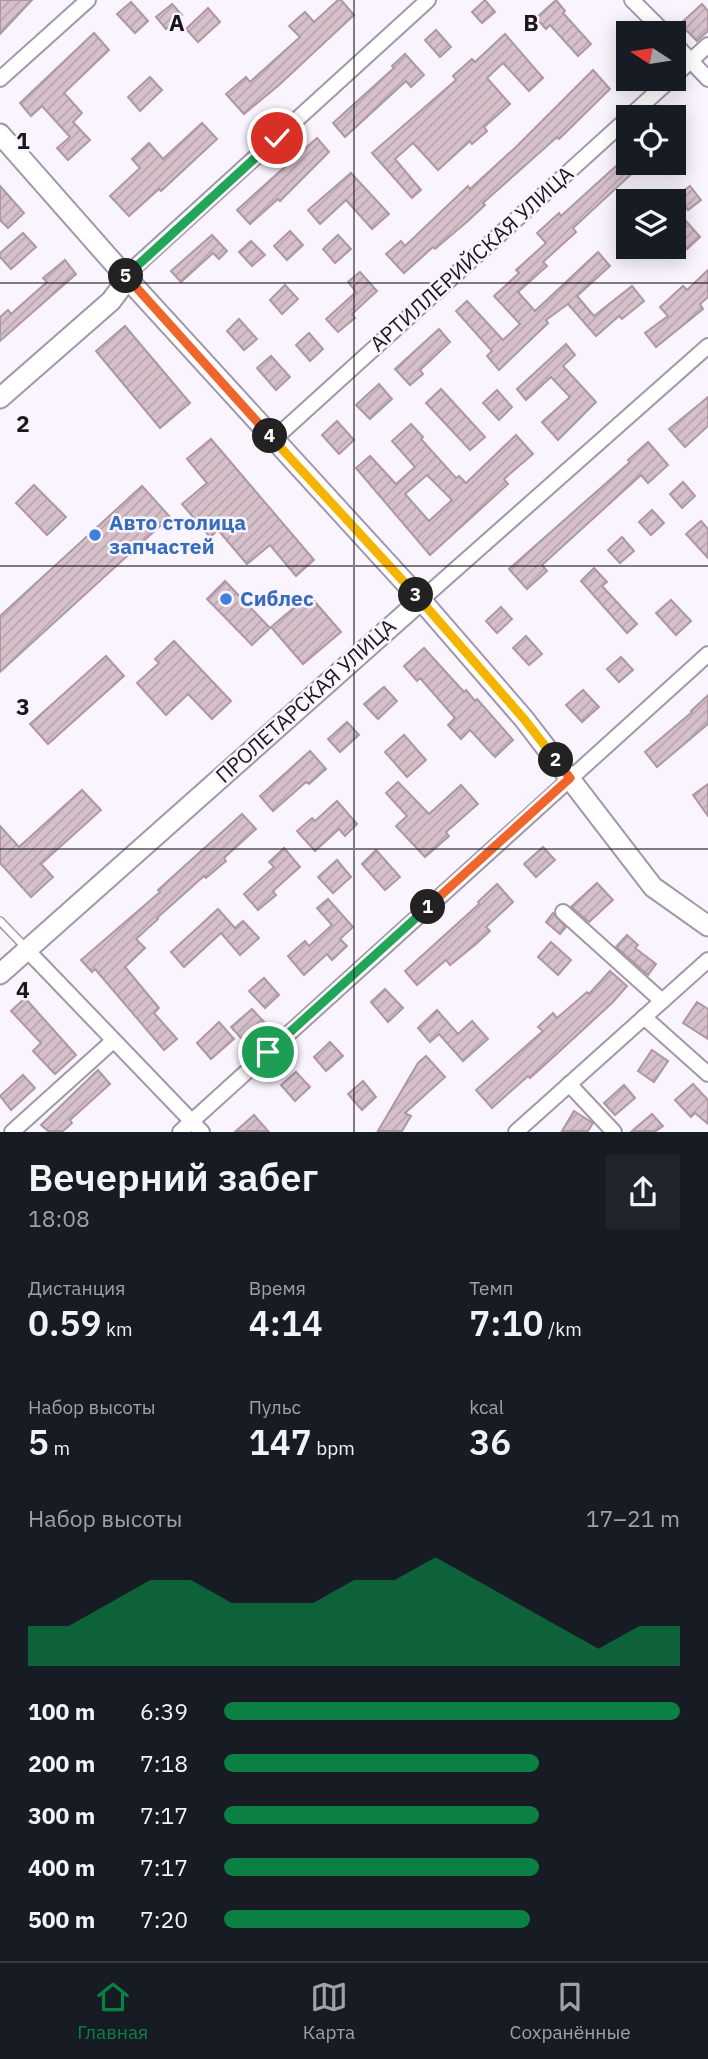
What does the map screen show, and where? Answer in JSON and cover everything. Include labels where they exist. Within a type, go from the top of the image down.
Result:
[{"type":"street","points":[[0,79],[88,0]]},
{"type":"street","points":[[0,398],[111,301],[125,276],[428,0]]},
{"type":"street","points":[[632,0],[652,21]]},
{"type":"street","name":"АРТИЛЛЕРИЙСКАЯ УЛИЦА","points":[[686,64],[708,45]]},
{"type":"street","points":[[686,55],[708,79]]},
{"type":"street","name":"АРТИЛЛЕРИЙСКАЯ УЛИЦА","points":[[274,439],[657,91]]},
{"type":"street","points":[[0,134],[125,276],[421,600],[524,719],[653,887],[708,926]]},
{"type":"street","name":"ПРОЛЕТАРСКАЯ УЛИЦА","points":[[0,974],[708,346]]},
{"type":"street","points":[[180,1132],[197,1126],[570,778],[708,654]]},
{"type":"street","points":[[563,912],[662,1001]]},
{"type":"street","points":[[27,950],[197,1126]]},
{"type":"street","points":[[516,1132],[708,960]]},
{"type":"street","points":[[644,1017],[708,1073]]},
{"type":"street","points":[[12,1132],[113,1041]]},
{"type":"street","points":[[569,1084],[614,1132]]},
{"type":"lane","points":[[0,921],[27,950]]},
{"type":"building","points":[[0,0],[32,0],[0,34]]},
{"type":"building","points":[[338,0],[354,15],[244,114],[226,94],[246,77],[250,82],[300,37],[289,26],[305,12],[314,22]]},
{"type":"building","points":[[485,0],[495,12],[482,23],[472,12]]},
{"type":"building","points":[[556,0],[565,11],[563,13],[591,44],[578,56],[550,25],[546,29],[536,18]]},
{"type":"building","points":[[131,2],[148,21],[135,33],[117,14]]},
{"type":"building","points":[[172,4],[182,15],[166,29],[156,17]]},
{"type":"building","points":[[702,4],[708,11],[708,31],[697,41],[686,30],[686,21],[683,21]]},
{"type":"building","points":[[208,8],[220,22],[198,42],[186,29]]},
{"type":"building","points":[[436,30],[451,47],[440,57],[425,40]]},
{"type":"building","points":[[94,33],[109,50],[64,93],[82,113],[73,122],[90,140],[68,160],[57,148],[70,137],[42,106],[31,116],[20,103]]},
{"type":"building","points":[[505,34],[543,78],[529,91],[503,63],[487,78],[510,104],[484,127],[487,131],[472,144],[470,141],[438,170],[413,143],[395,159],[421,190],[412,198],[372,153],[456,80],[453,76],[472,59],[475,62]]},
{"type":"building","points":[[405,54],[424,75],[411,87],[406,81],[345,137],[333,123],[394,68],[392,66]]},
{"type":"building","points":[[593,70],[610,89],[559,139],[557,137],[483,203],[485,205],[469,220],[404,273],[386,254],[401,241],[405,246],[468,186],[470,189]]},
{"type":"building","points":[[150,77],[162,90],[140,111],[128,97]]},
{"type":"building","points":[[202,123],[217,139],[161,191],[159,189],[129,216],[110,196],[140,168],[132,159],[149,143],[163,159]]},
{"type":"building","points":[[317,138],[329,152],[280,201],[278,199],[250,224],[237,210]]},
{"type":"building","points":[[616,166],[616,175],[630,175],[573,228],[576,232],[543,262],[547,266],[518,292],[535,311],[598,252],[610,266],[577,296],[594,316],[632,286],[644,301],[622,319],[619,316],[596,336],[568,304],[546,320],[548,323],[499,370],[487,356],[492,351],[456,311],[467,301],[503,340],[520,324],[494,296],[519,273],[516,270],[546,243],[537,233],[559,213],[561,216]]},
{"type":"building","points":[[351,173],[389,214],[372,229],[346,200],[320,224],[308,210]]},
{"type":"building","points":[[0,186],[24,213],[8,228],[0,220]]},
{"type":"building","points":[[690,186],[701,200],[688,210],[686,207],[686,189]]},
{"type":"building","points":[[686,221],[700,237],[686,248]]},
{"type":"building","points":[[290,231],[303,245],[287,260],[274,246]]},
{"type":"building","points":[[23,233],[36,247],[11,269],[0,257],[0,253]]},
{"type":"building","points":[[212,235],[227,251],[219,259],[213,253],[181,282],[171,271]]},
{"type":"building","points":[[338,235],[351,249],[335,263],[323,249]]},
{"type":"building","points":[[251,241],[265,255],[252,266],[239,252]]},
{"type":"building","points":[[65,260],[76,274],[0,341],[0,317],[8,310],[11,314],[47,282],[43,278]]},
{"type":"building","points":[[708,270],[708,297],[700,304],[703,309],[656,347],[645,333],[668,316],[660,307],[683,286],[687,290]]},
{"type":"building","points":[[360,272],[377,291],[352,314],[355,318],[338,332],[326,319],[356,292],[348,282]]},
{"type":"building","points":[[285,285],[298,299],[282,314],[270,300]]},
{"type":"building","points":[[239,319],[257,339],[244,350],[227,331]]},
{"type":"building","points":[[125,326],[190,403],[160,428],[96,351]]},
{"type":"building","points":[[439,329],[450,342],[420,370],[423,374],[410,385],[395,369]]},
{"type":"building","points":[[309,333],[323,349],[310,361],[296,345]]},
{"type":"building","points":[[566,344],[575,355],[563,366],[596,402],[558,440],[542,422],[570,397],[551,377],[526,400],[517,389]]},
{"type":"building","points":[[271,356],[290,377],[276,390],[257,368]]},
{"type":"building","points":[[379,384],[392,399],[370,419],[356,405]]},
{"type":"building","points":[[441,389],[485,437],[470,450],[426,403]]},
{"type":"building","points":[[497,390],[512,407],[499,420],[483,403]]},
{"type":"building","points":[[708,397],[708,426],[685,447],[669,429]]},
{"type":"building","points":[[337,421],[354,440],[339,454],[322,435]]},
{"type":"building","points":[[411,424],[456,478],[459,476],[466,483],[516,435],[533,454],[504,479],[508,484],[430,555],[356,468],[370,456],[396,484],[415,467],[392,441]],"holes":[[[427,475],[452,500],[429,521],[405,494]]]},
{"type":"building","points":[[211,439],[314,560],[296,576],[270,545],[247,564],[218,530],[210,537],[182,504],[207,483],[187,459]]},
{"type":"building","points":[[648,442],[668,465],[648,483],[641,475],[542,565],[547,571],[527,589],[509,569],[630,462],[628,460]]},
{"type":"building","points":[[683,482],[695,496],[682,508],[670,494]]},
{"type":"building","points":[[34,485],[66,517],[47,535],[16,503]]},
{"type":"building","points":[[142,486],[170,517],[0,672],[0,616]]},
{"type":"building","points":[[652,510],[664,523],[651,535],[639,522]]},
{"type":"building","points":[[701,521],[708,529],[708,558],[686,534]]},
{"type":"building","points":[[622,537],[634,551],[620,563],[608,550]]},
{"type":"building","points":[[594,568],[607,582],[602,586],[637,624],[627,633],[581,581]]},
{"type":"building","points":[[225,581],[270,628],[252,645],[207,599]]},
{"type":"building","points":[[309,595],[341,632],[303,664],[271,627]]},
{"type":"building","points":[[671,600],[691,621],[676,635],[656,613]]},
{"type":"building","points":[[501,607],[512,619],[497,633],[486,621]]},
{"type":"building","points":[[526,636],[542,654],[529,665],[513,648]]},
{"type":"building","points":[[174,641],[231,701],[212,719],[188,694],[166,715],[137,683],[159,663],[155,659]]},
{"type":"building","points":[[424,648],[464,692],[466,690],[475,701],[477,699],[513,740],[495,757],[470,730],[461,739],[448,725],[455,718],[420,678],[417,681],[404,666]]},
{"type":"building","points":[[106,656],[124,676],[48,744],[30,724]]},
{"type":"building","points":[[621,657],[633,670],[619,682],[607,669]]},
{"type":"building","points":[[384,687],[397,701],[378,719],[364,704]]},
{"type":"building","points":[[583,690],[599,707],[582,722],[566,705]]},
{"type":"building","points":[[708,695],[708,724],[657,767],[645,752]]},
{"type":"building","points":[[347,722],[359,735],[340,752],[328,739]]},
{"type":"building","points":[[404,735],[426,760],[407,777],[385,752]]},
{"type":"building","points":[[310,751],[326,769],[309,784],[306,782],[273,811],[260,796]]},
{"type":"building","points":[[398,782],[429,814],[461,785],[478,804],[446,832],[449,836],[425,857],[396,826],[407,816],[386,793]]},
{"type":"building","points":[[708,784],[708,816],[693,795]]},
{"type":"building","points":[[82,790],[101,810],[41,864],[53,877],[31,897],[0,863],[0,826],[19,847]]},
{"type":"building","points":[[337,801],[357,824],[345,836],[339,829],[315,851],[297,831],[312,818],[315,821]]},
{"type":"building","points":[[242,814],[256,829],[224,858],[226,861],[206,878],[204,876],[136,939],[145,948],[125,967],[159,1008],[154,1013],[177,1039],[164,1050],[95,969],[92,972],[81,960],[160,892],[158,890]]},
{"type":"building","points":[[543,847],[555,860],[536,877],[524,864]]},
{"type":"building","points":[[284,848],[300,867],[273,891],[276,895],[258,910],[244,894],[274,867],[269,862]]},
{"type":"building","points":[[376,850],[400,877],[385,890],[362,864]]},
{"type":"building","points":[[337,860],[351,877],[333,893],[318,877]]},
{"type":"building","points":[[597,883],[613,900],[589,922],[571,907]]},
{"type":"building","points":[[497,884],[513,902],[486,927],[490,931],[476,944],[450,965],[446,960],[417,985],[405,971],[479,904]]},
{"type":"building","points":[[328,899],[353,927],[340,939],[347,946],[332,960],[327,954],[304,975],[288,956],[305,941],[309,946],[332,925],[317,908]]},
{"type":"building","points":[[218,909],[235,928],[243,921],[259,938],[240,955],[221,933],[184,967],[171,952]]},
{"type":"building","points":[[553,913],[566,927],[560,934],[546,922]]},
{"type":"building","points":[[627,935],[638,945],[635,948],[656,964],[648,975],[616,947]]},
{"type":"building","points":[[551,942],[571,960],[558,975],[538,957]]},
{"type":"building","points":[[610,971],[627,986],[550,1060],[492,1108],[476,1090],[543,1031],[538,1027],[553,1013],[557,1018],[587,992],[589,994]]},
{"type":"building","points":[[264,978],[279,995],[265,1008],[249,991]]},
{"type":"building","points":[[385,989],[403,1008],[388,1022],[371,1002]]},
{"type":"building","points":[[25,998],[76,1055],[55,1074],[33,1051],[41,1043],[11,1011]]},
{"type":"building","points":[[697,1002],[708,1009],[708,1039],[683,1023]]},
{"type":"building","points":[[252,1009],[264,1022],[244,1041],[231,1027]]},
{"type":"building","points":[[437,1010],[458,1034],[472,1021],[488,1039],[463,1061],[439,1034],[430,1042],[418,1028]]},
{"type":"building","points":[[219,1022],[234,1039],[211,1059],[197,1043]]},
{"type":"building","points":[[330,1042],[343,1056],[326,1071],[314,1057]]},
{"type":"building","points":[[652,1050],[668,1061],[654,1082],[638,1071]]},
{"type":"building","points":[[426,1056],[445,1077],[405,1113],[411,1116],[402,1131],[378,1131],[418,1063]]},
{"type":"building","points":[[98,1070],[110,1084],[70,1120],[72,1123],[63,1131],[48,1131],[41,1125]]},
{"type":"building","points":[[296,1072],[310,1087],[295,1101],[281,1085]]},
{"type":"building","points":[[23,1075],[35,1088],[11,1110],[0,1096]]},
{"type":"building","points":[[363,1081],[376,1097],[362,1110],[348,1094]]},
{"type":"building","points":[[693,1084],[708,1100],[708,1124],[695,1113],[691,1117],[675,1100]]},
{"type":"building","points":[[624,1085],[635,1098],[615,1115],[604,1103]]},
{"type":"building","points":[[574,1111],[593,1123],[588,1131],[562,1131]]},
{"type":"building","points":[[652,1114],[663,1126],[656,1131],[632,1131]]},
{"type":"building","points":[[254,1115],[268,1131],[236,1131]]},
{"type":"place","name":"Авто столица запчастей","points":[[95,535]]},
{"type":"place","name":"Сиблес","points":[[226,599]]},
{"type":"route","points":[[268,1052],[570,778],[524,719],[421,600],[125,276],[277,138]]}]
